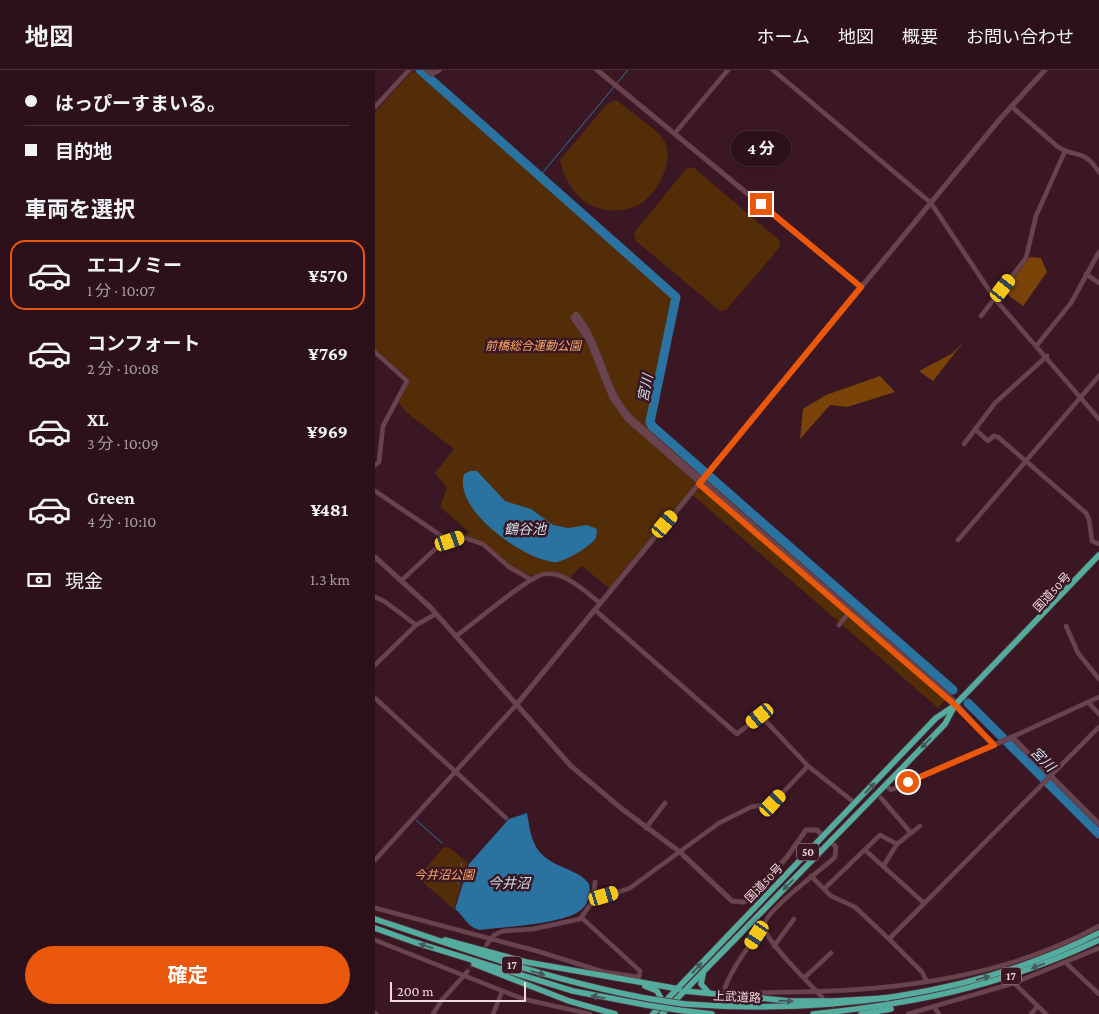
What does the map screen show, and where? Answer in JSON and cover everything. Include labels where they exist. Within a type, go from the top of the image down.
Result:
[{"type":"highway","name":"国道50号","points":[[666,1009],[679,989],[855,802],[936,718],[955,705],[1099,556]]},
{"type":"highway","name":"国道50号","points":[[653,1013],[666,1009],[686,991],[945,724],[955,705]]},
{"type":"highway","name":"上武道路","points":[[375,919],[570,982],[684,1004],[761,1008],[834,1006],[895,1000],[936,991],[1001,973],[1091,934],[1099,933]]},
{"type":"highway","name":"上武道路","points":[[375,928],[451,954],[573,991],[646,1005],[712,1014]]},
{"type":"highway","name":"17","points":[[431,937],[451,940],[526,962],[610,975],[631,981],[679,989]]},
{"type":"highway","name":"17","points":[[861,1014],[919,1001],[1014,975],[1099,940]]},
{"type":"highway","name":"17","points":[[451,954],[569,1002],[613,1014]]},
{"type":"highway","points":[[705,970],[701,984],[709,993]]},
{"type":"highway","points":[[631,981],[657,992],[666,1009]]},
{"type":"highway","name":"17","points":[[686,991],[778,1001],[834,1001],[936,991]]},
{"type":"highway","name":"17","points":[[813,1014],[919,1001]]},
{"type":"street","points":[[375,107],[409,70]]},
{"type":"street","points":[[427,70],[432,74],[439,70]]},
{"type":"street","points":[[597,70],[861,287]]},
{"type":"street","points":[[675,133],[728,70]]},
{"type":"street","points":[[773,70],[931,203],[995,299],[1047,356],[1099,418]]},
{"type":"street","points":[[375,860],[517,704],[1011,106],[1045,70]]},
{"type":"street","points":[[1011,106],[1065,151],[1080,153],[1089,159],[1099,172]]},
{"type":"street","points":[[981,316],[1025,258],[1036,216],[1065,151]]},
{"type":"street","points":[[1037,345],[1071,303],[1099,252]]},
{"type":"street","points":[[1086,274],[1099,283]]},
{"type":"street","points":[[702,480],[620,412],[612,398],[589,341],[573,318],[576,314],[593,338],[619,405],[635,422],[702,480],[850,612],[949,696],[955,705],[996,744]]},
{"type":"street","points":[[375,352],[407,382],[383,426],[379,462],[375,465]]},
{"type":"street","points":[[964,444],[995,403],[1047,356]]},
{"type":"street","points":[[958,540],[1099,376]]},
{"type":"street","points":[[975,430],[988,441],[997,436],[1088,515],[1091,538],[1099,544]]},
{"type":"street","points":[[375,446],[381,447]]},
{"type":"street","points":[[375,491],[446,540],[450,541],[462,537],[483,544],[509,567],[530,579]]},
{"type":"street","points":[[402,580],[446,540]]},
{"type":"street","points":[[375,557],[402,580],[436,614],[571,766],[647,828],[680,852],[732,901],[744,902],[787,858],[806,830],[817,830],[823,836]]},
{"type":"street","points":[[456,636],[530,579],[545,573],[572,580],[600,603]]},
{"type":"street","points":[[375,597],[384,601],[416,625]]},
{"type":"street","points":[[595,610],[737,734],[760,715],[807,766],[855,802]]},
{"type":"street","points":[[839,625],[850,612]]},
{"type":"street","points":[[375,665],[416,625],[436,614]]},
{"type":"street","points":[[1066,626],[1078,653],[1099,679]]},
{"type":"street","points":[[885,785],[891,790],[1099,697]]},
{"type":"street","points":[[375,698],[506,818]]},
{"type":"street","points":[[1089,703],[1099,714]]},
{"type":"street","points":[[889,939],[1099,727]]},
{"type":"street","points":[[1010,738],[1099,824]]},
{"type":"street","points":[[593,901],[630,888],[707,830],[731,816],[751,808],[773,803],[807,766]]},
{"type":"street","points":[[881,798],[911,833]]},
{"type":"street","points":[[647,828],[665,803]]},
{"type":"street","points":[[884,866],[897,844],[920,826]]},
{"type":"street","points":[[824,889],[880,835],[897,844]]},
{"type":"street","points":[[831,842],[836,847],[835,857],[811,876],[767,918],[764,929],[757,935],[732,973],[726,990],[752,994],[885,988],[959,976],[996,967],[1044,951],[1091,934],[1099,926]]},
{"type":"street","points":[[865,850],[924,903]]},
{"type":"street","points":[[811,876],[831,896],[855,907],[922,972],[927,980]]},
{"type":"street","points":[[487,944],[491,939],[504,931],[533,929],[581,918],[593,901],[595,882]]},
{"type":"street","points":[[375,908],[491,939],[610,975],[636,978],[641,973],[581,918]]},
{"type":"street","points":[[774,946],[794,919]]},
{"type":"street","points":[[764,929],[774,946],[822,997]]},
{"type":"street","points":[[375,940],[502,992],[567,1012],[590,1014]]},
{"type":"street","points":[[908,1014],[934,1008],[1014,983],[1099,948]]},
{"type":"street","points":[[804,978],[831,953]]},
{"type":"street","points":[[1066,963],[1099,994]]},
{"type":"street","points":[[433,1014],[442,1000],[467,972]]},
{"type":"street","points":[[1014,983],[1046,1014]]},
{"type":"street","points":[[493,1014],[502,992]]},
{"type":"street","points":[[1031,1014],[1037,1007]]},
{"type":"street","points":[[934,1008],[939,1014]]},
{"type":"green space","name":"前橋総合運動公園","points":[[413,70],[675,298],[648,426],[952,693],[938,708],[689,492],[609,588],[582,566],[571,578],[545,572],[532,576],[510,566],[484,543],[464,536],[469,532],[440,507],[447,488],[435,473],[454,449],[406,412],[397,401],[408,384],[408,378],[375,349],[375,112]]},
{"type":"green space","points":[[616,100],[660,135],[667,147],[667,157],[662,177],[651,195],[636,206],[622,210],[609,210],[597,208],[577,195],[569,185],[560,160],[607,104]]},
{"type":"green space","points":[[693,167],[779,240],[780,247],[726,310],[720,311],[636,241],[634,233],[686,169]]},
{"type":"green space","name":"今井沼公園","points":[[448,847],[468,863],[454,909],[418,878],[443,848]]},
{"type":"shaded area","points":[[1030,257],[1041,258],[1047,272],[1023,306],[1003,291]]},
{"type":"shaded area","points":[[965,340],[933,381],[919,371],[953,353]]},
{"type":"shaded area","points":[[880,376],[895,392],[847,407],[830,405],[800,439],[803,409],[826,395]]},
{"type":"water","name":"鶴谷池","points":[[470,471],[477,471],[505,501],[531,509],[553,525],[568,528],[587,525],[597,529],[596,538],[576,554],[557,562],[540,559],[524,552],[493,530],[479,517],[469,502],[463,488],[464,474]]},
{"type":"water","name":"今井沼","points":[[527,813],[533,841],[537,848],[548,859],[576,873],[587,881],[590,887],[588,901],[582,909],[563,918],[518,926],[476,929],[455,909],[469,864],[509,819]]},
{"type":"waterway","name":"宮川","points":[[420,70],[676,297],[650,422],[652,426],[953,690]]},
{"type":"waterway","points":[[539,177],[628,70]]},
{"type":"waterway","name":"宮川","points":[[968,703],[1099,834]]},
{"type":"waterway","points":[[416,820],[442,843]]},
{"type":"waterway","points":[[458,884],[462,863]]},
{"type":"tunnel","points":[[467,972],[487,944]]},
{"type":"tunnel","points":[[828,1003],[838,1014]]},
{"type":"route","points":[[761,204],[861,287],[699,484],[955,705],[993,742],[994,745],[908,782]]}]
